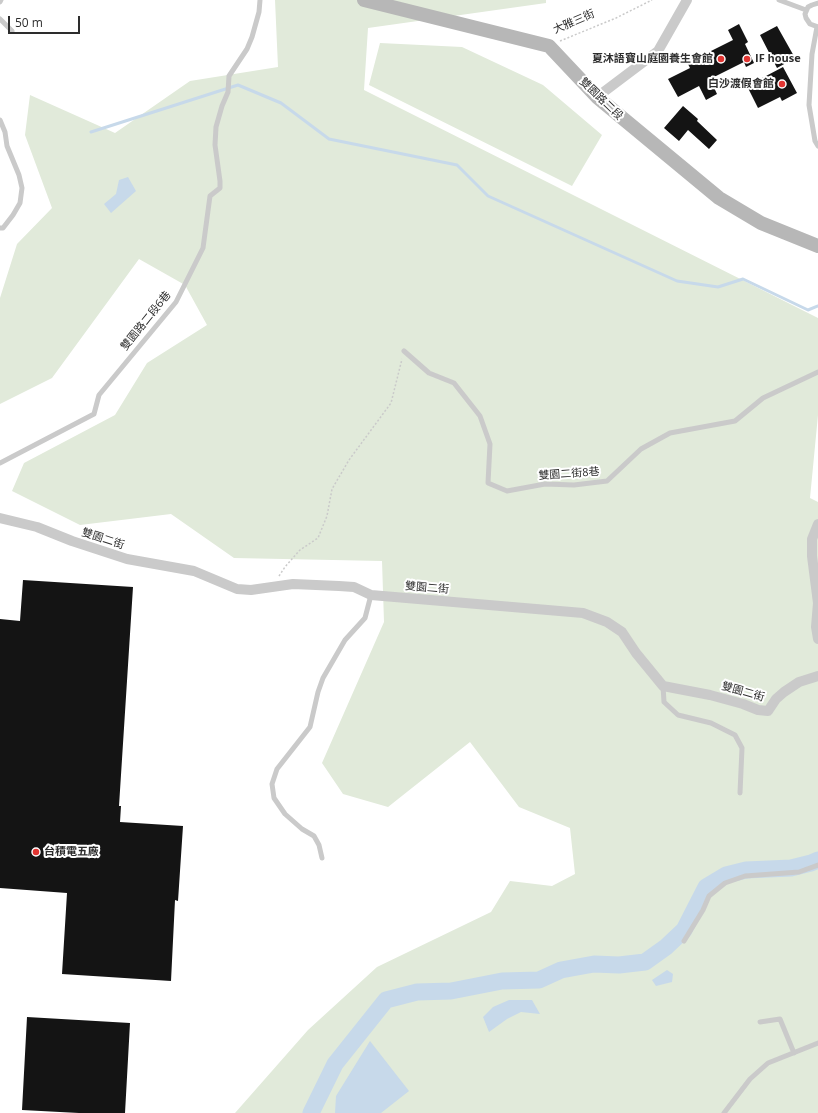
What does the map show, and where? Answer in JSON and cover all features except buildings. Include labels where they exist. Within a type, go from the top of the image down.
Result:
[{"type":"street","points":[[364,0],[549,46]]},
{"type":"street","points":[[597,97],[658,51],[687,0]]},
{"type":"street","name":"雙園路二段","points":[[549,46],[597,97],[719,198],[761,223],[818,246]]},
{"type":"street","name":"雙園二街","points":[[0,518],[37,527],[72,541],[127,559],[194,571],[238,589],[251,590],[293,584],[354,587],[371,595],[584,613],[607,622],[622,632],[636,653],[663,686],[710,695],[743,704],[758,710],[768,711],[776,699],[784,692],[799,682],[818,676]]},
{"type":"street","points":[[818,524],[812,539],[818,603],[816,627],[818,639]]},
{"type":"lane","name":"雙園路二段6巷","points":[[0,462],[94,414],[98,395],[176,302],[203,248],[210,196],[220,188],[215,145],[216,133],[222,106],[228,92],[229,76],[247,49],[252,37],[259,12],[260,0]]},
{"type":"lane","points":[[779,0],[806,10]]},
{"type":"lane","points":[[806,10],[812,5],[818,3]]},
{"type":"lane","points":[[806,10],[807,21],[818,27],[812,54],[809,105],[815,141],[818,146]]},
{"type":"lane","points":[[0,19],[12,31]]},
{"type":"lane","points":[[0,120],[5,132],[7,146],[19,175],[22,188],[20,203],[3,228],[0,228]]},
{"type":"lane","name":"雙園二街8巷","points":[[404,351],[429,373],[454,384],[480,416],[490,444],[488,483],[507,491],[545,484],[574,485],[607,481],[641,449],[670,433],[735,421],[763,398],[818,372]]},
{"type":"lane","points":[[322,858],[319,845],[314,836],[302,829],[285,814],[274,798],[272,784],[277,769],[310,727],[318,692],[323,678],[345,640],[365,618],[371,595]]},
{"type":"lane","points":[[663,686],[664,702],[678,716],[711,723],[735,735],[742,748],[740,793]]},
{"type":"lane","points":[[684,941],[703,910],[709,896],[725,883],[745,876],[799,872],[818,865]]},
{"type":"lane","points":[[760,1022],[780,1019],[794,1053]]},
{"type":"lane","points":[[724,1113],[750,1079],[768,1063],[818,1043]]},
{"type":"path","name":"大雅三街","points":[[549,46],[616,18],[652,0]]},
{"type":"path","points":[[273,586],[285,567],[300,550],[318,538],[327,516],[332,489],[349,460],[391,403],[404,351]]},
{"type":"green space","points":[[275,0],[546,0],[546,3],[368,28],[364,90],[818,318],[818,415],[810,498],[818,502],[818,1113],[235,1113],[308,1030],[377,967],[491,912],[510,881],[552,886],[575,874],[570,828],[519,807],[470,742],[388,807],[343,794],[322,763],[384,622],[382,561],[234,558],[171,514],[80,525],[12,491],[24,463],[115,415],[147,363],[207,325],[185,285],[139,259],[52,378],[0,404],[0,298],[17,244],[52,208],[25,135],[30,95],[115,133],[190,81],[278,67]]},
{"type":"green space","points":[[380,43],[462,47],[543,85],[602,135],[572,186],[369,85]]},
{"type":"water","points":[[128,177],[136,191],[111,213],[104,204],[116,194],[119,180]]},
{"type":"water","points":[[667,970],[673,974],[672,982],[656,986],[652,980]]},
{"type":"water","points":[[509,1000],[532,1000],[540,1014],[521,1012],[507,1019],[489,1032],[483,1017],[493,1007]]},
{"type":"water","points":[[370,1041],[409,1091],[381,1113],[335,1113],[336,1096]]},
{"type":"waterway","points":[[91,132],[238,85],[281,103],[329,139],[457,165],[488,196],[677,281],[718,287],[743,279],[808,310],[818,306]]},
{"type":"waterway","points":[[311,1113],[335,1064],[386,1000],[417,992],[451,991],[502,981],[539,980],[561,970],[594,964],[619,965],[645,962],[666,947],[684,930],[706,887],[726,875],[746,870],[791,868],[818,860]]},
{"type":"place","name":"夏沐語寶山庭園養生會館","points":[[721,59]]},
{"type":"place","name":"IF house","points":[[747,59]]},
{"type":"place","name":"白沙渡假會館","points":[[782,84]]},
{"type":"place","name":"台積電五廠","points":[[36,852]]}]
